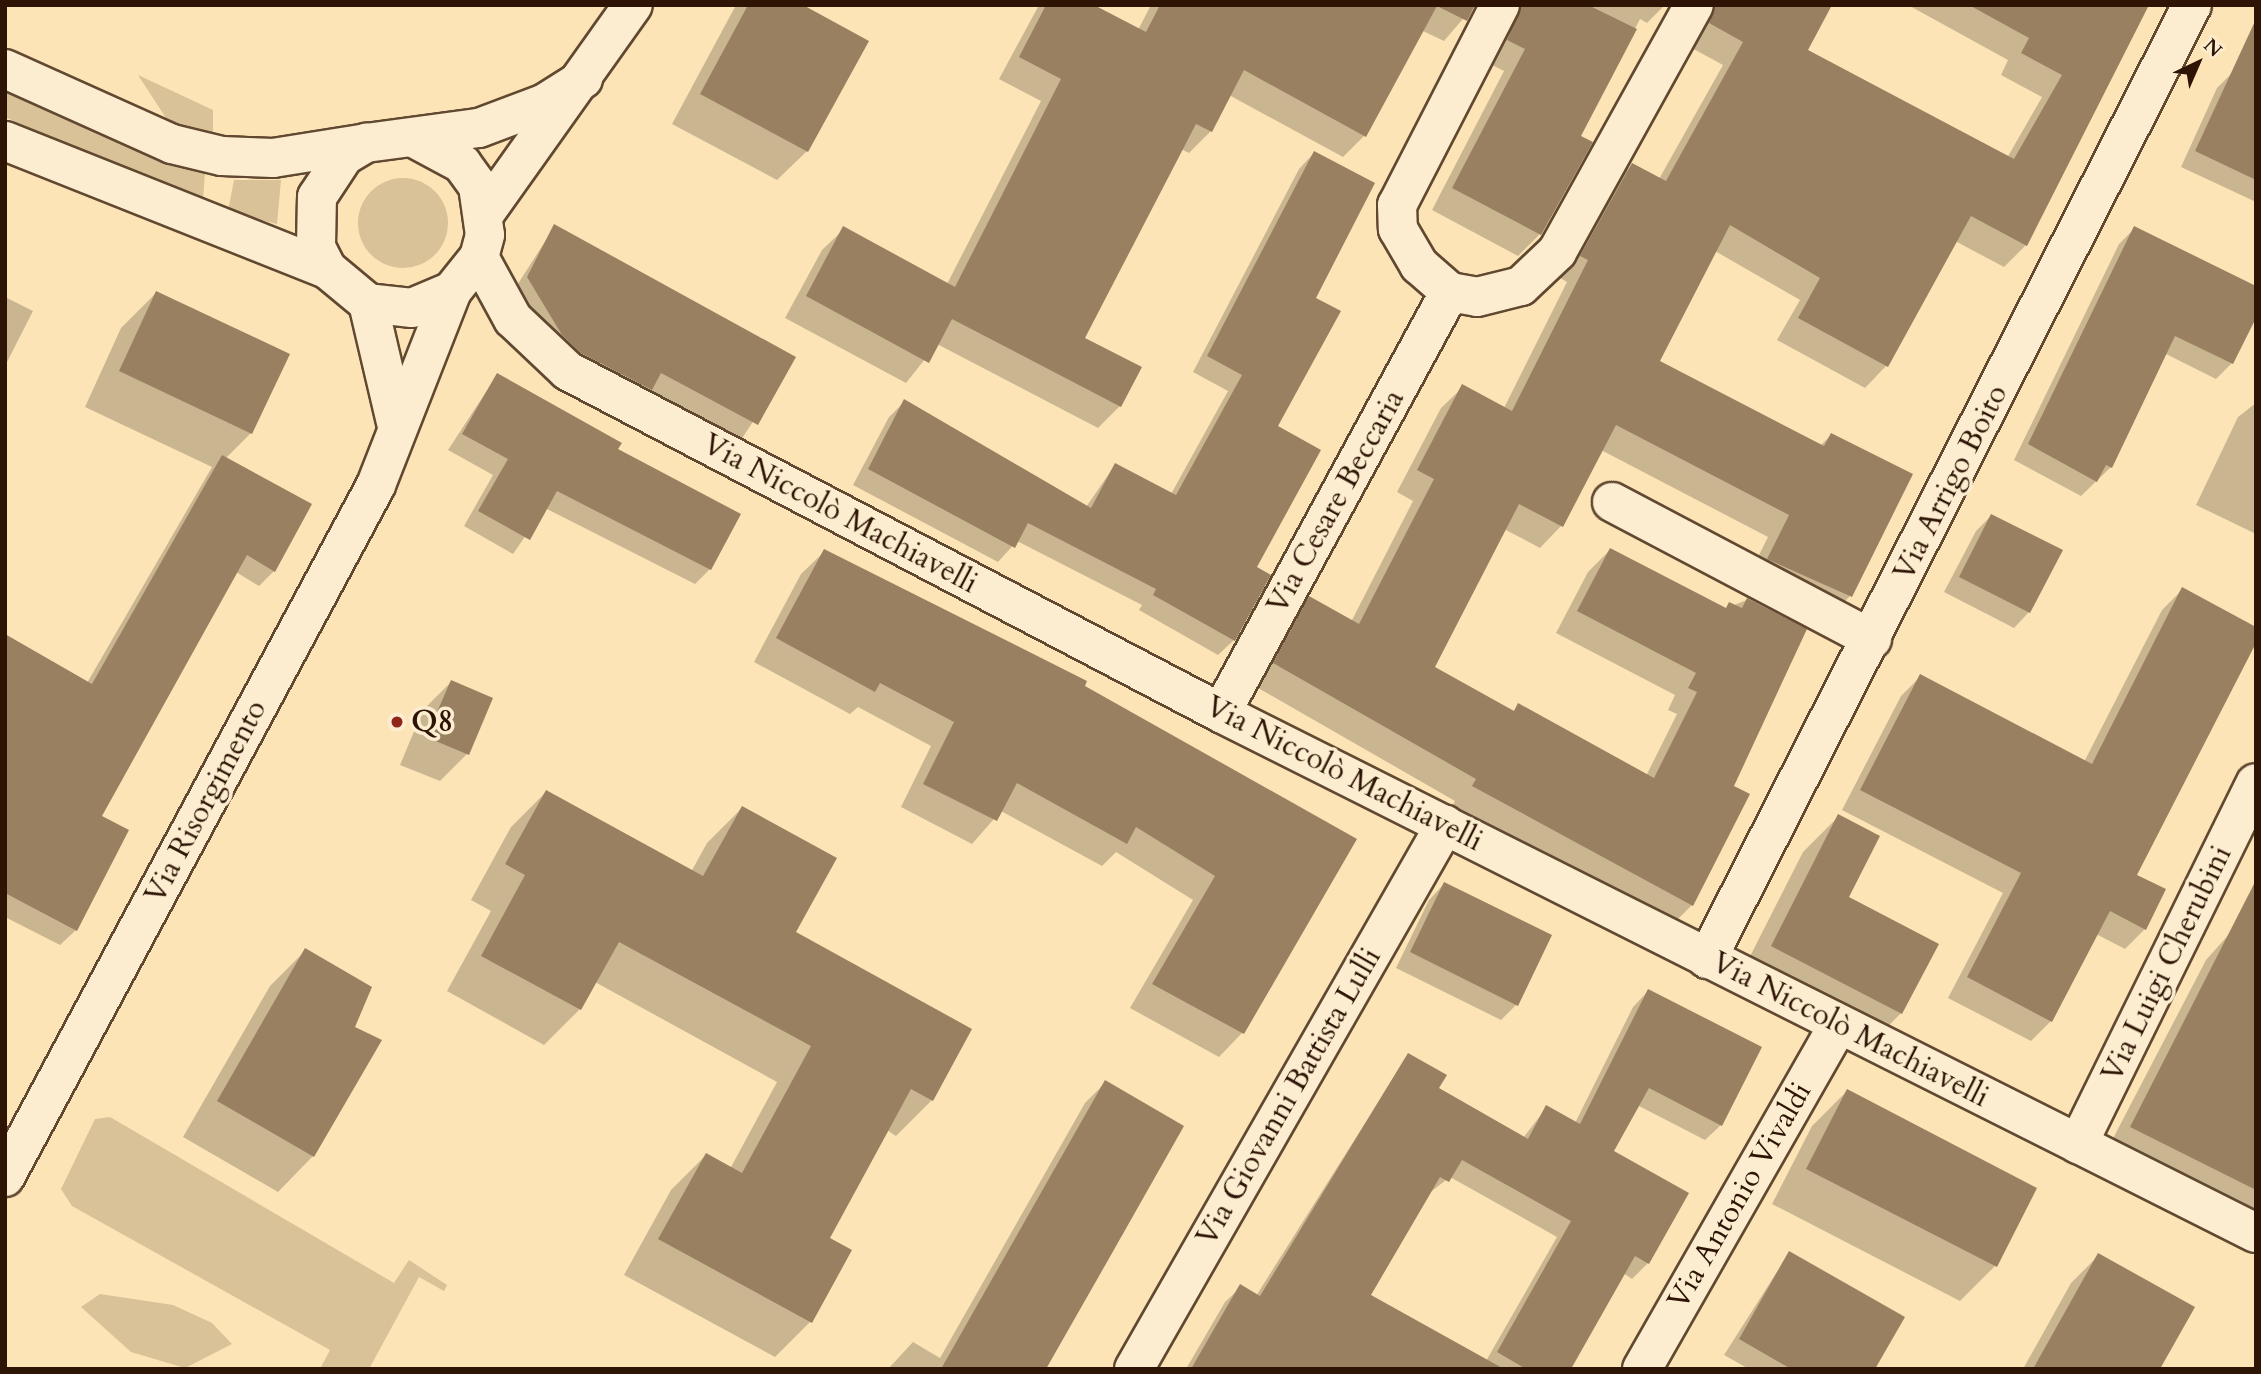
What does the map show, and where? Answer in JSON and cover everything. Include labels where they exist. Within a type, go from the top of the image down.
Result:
[{"type":"street","points":[[5,141],[327,269],[368,303],[412,308],[452,291],[479,257],[485,213],[583,79],[633,5]]},
{"type":"street","points":[[1500,5],[1397,205],[1405,247],[1450,292],[1502,294],[1521,286],[1558,252],[1694,5]]},
{"type":"street","name":"Via Arrigo Boito","points":[[1707,959],[2192,5]]},
{"type":"street","points":[[5,69],[162,140],[209,153],[273,158],[479,128],[545,103],[583,79]]},
{"type":"street","points":[[414,138],[462,164],[485,213]]},
{"type":"street","points":[[327,269],[316,247],[317,197],[327,174],[366,143]]},
{"type":"street","name":"Via Niccolò Machiavelli","points":[[479,257],[513,319],[568,371],[1221,713],[2256,1233]]},
{"type":"street","name":"Via Risorgimento","points":[[5,1177],[376,485],[397,422],[452,291]]},
{"type":"street","name":"Via Cesare Beccaria","points":[[1221,713],[1450,292]]},
{"type":"street","points":[[368,303],[397,422]]},
{"type":"street","points":[[1612,502],[1872,639]]},
{"type":"street","name":"Via Luigi Cherubini","points":[[2078,1144],[2256,783]]},
{"type":"street","name":"Via Giovanni Battista Lulli","points":[[1134,1369],[1444,825]]},
{"type":"street","name":"Via Antonio Vivaldi","points":[[1642,1369],[1839,1024]]},
{"type":"shaded area","points":[[138,75],[213,110],[213,135],[168,121]]},
{"type":"shaded area","points":[[5,91],[205,173],[203,199],[200,204],[5,117]]},
{"type":"shaded area","points":[[403,178],[420,182],[435,191],[444,206],[448,223],[444,240],[435,255],[420,264],[403,268],[386,264],[371,255],[362,240],[358,223],[362,206],[371,191],[386,182]]},
{"type":"shaded area","points":[[234,180],[281,180],[277,224],[228,211]]},
{"type":"shaded area","points":[[110,1117],[394,1283],[409,1260],[447,1285],[444,1291],[419,1277],[369,1369],[320,1369],[330,1350],[72,1206],[61,1189],[95,1119]]},
{"type":"shaded area","points":[[100,1294],[173,1305],[212,1323],[232,1344],[185,1368],[131,1352],[81,1307]]},
{"type":"building","points":[[748,5],[803,5],[869,41],[808,152],[700,94]]},
{"type":"building","points":[[1046,5],[1094,5],[1146,32],[1160,5],[1475,5],[1467,21],[1437,6],[1366,137],[1244,70],[1212,132],[1196,124],[1085,338],[1142,367],[1121,407],[952,319],[929,363],[806,296],[843,226],[955,287],[1061,79],[1019,57]]},
{"type":"building","points":[[1522,5],[1588,5],[1637,29],[1581,136],[1593,142],[1541,235],[1452,188],[1525,49],[1507,40]]},
{"type":"building","points":[[1716,5],[1832,5],[1808,50],[2014,159],[2062,75],[2021,53],[2029,38],[1969,5],[2149,5],[2027,246],[1971,216],[1888,367],[1798,318],[1820,278],[1730,225],[1660,361],[1824,446],[1831,433],[1913,474],[1852,597],[1767,559],[1789,515],[1616,425],[1563,527],[1519,504],[1435,667],[1514,711],[1518,703],[1654,778],[1697,692],[1688,688],[1696,673],[1577,611],[1610,548],[1726,608],[1729,602],[1742,608],[1747,598],[1807,629],[1734,786],[1750,794],[1693,906],[1472,786],[1476,779],[1273,663],[1309,596],[1359,624],[1434,479],[1417,470],[1462,384],[1512,411],[1588,260],[1580,256],[1632,163],[1666,181],[1743,42],[1709,23]]},
{"type":"building","points":[[2256,19],[2256,180],[2195,151]]},
{"type":"building","points":[[1314,151],[1375,183],[1316,298],[1341,311],[1278,426],[1321,450],[1257,567],[1271,575],[1235,641],[1153,595],[1156,589],[1028,523],[1015,548],[868,469],[904,399],[1091,508],[1115,463],[1176,495],[1242,375],[1207,356]]},
{"type":"building","points":[[554,224],[796,357],[758,425],[661,373],[652,390],[581,353],[562,335],[527,277]]},
{"type":"building","points":[[2134,226],[2256,286],[2256,318],[2233,364],[2175,336],[2112,468],[2106,465],[2097,482],[2028,444]]},
{"type":"building","points":[[156,291],[290,354],[252,434],[119,371]]},
{"type":"building","points":[[497,373],[622,443],[618,449],[741,514],[711,570],[557,491],[530,540],[478,511],[508,459],[462,434]]},
{"type":"building","points":[[222,455],[312,504],[275,572],[247,555],[102,816],[129,830],[77,931],[5,893],[5,634],[92,684]]},
{"type":"building","points":[[1991,514],[2063,550],[2030,613],[1959,577]]},
{"type":"building","points":[[824,549],[1087,681],[1085,686],[1357,839],[1244,1034],[1152,984],[1215,876],[1136,827],[1127,844],[1017,783],[997,821],[923,784],[954,722],[880,683],[875,692],[776,638]]},
{"type":"building","points":[[2182,587],[2256,627],[2256,643],[2137,875],[2166,889],[2146,930],[2110,911],[2052,1022],[1967,977],[2021,873],[1860,790],[1920,674],[2092,764]]},
{"type":"building","points":[[451,680],[493,698],[469,755],[426,737]]},
{"type":"building","points":[[546,790],[703,876],[742,806],[837,858],[796,932],[972,1029],[933,1101],[911,1089],[830,1238],[852,1250],[812,1323],[658,1239],[706,1153],[742,1173],[811,1046],[619,942],[581,1010],[481,956],[525,875],[505,864]]},
{"type":"building","points":[[1838,814],[1880,836],[1849,897],[1939,944],[1902,1014],[1771,946]]},
{"type":"building","points":[[2256,880],[2256,1190],[2130,1127]]},
{"type":"building","points":[[1444,882],[1552,935],[1518,1006],[1410,952]]},
{"type":"building","points":[[305,948],[372,987],[355,1027],[382,1040],[314,1157],[217,1101]]},
{"type":"building","points":[[1648,989],[1762,1047],[1722,1126],[1649,1088],[1614,1151],[1689,1193],[1649,1264],[1635,1256],[1571,1369],[1526,1369],[1497,1352],[1571,1221],[1462,1160],[1449,1182],[1440,1177],[1371,1295],[1504,1369],[1191,1369],[1240,1284],[1260,1296],[1408,1053],[1447,1075],[1439,1088],[1528,1139],[1546,1105],[1580,1124]]},
{"type":"building","points":[[1105,1080],[1184,1126],[1107,1262],[1046,1369],[941,1369]]},
{"type":"building","points":[[1847,1089],[2037,1188],[1997,1267],[1806,1169]]},
{"type":"building","points":[[1789,1251],[1905,1317],[1875,1369],[1791,1369],[1739,1339]]},
{"type":"building","points":[[2098,1253],[2195,1307],[2160,1369],[2033,1369]]},
{"type":"place","name":"Q8","points":[[397,722]]}]
